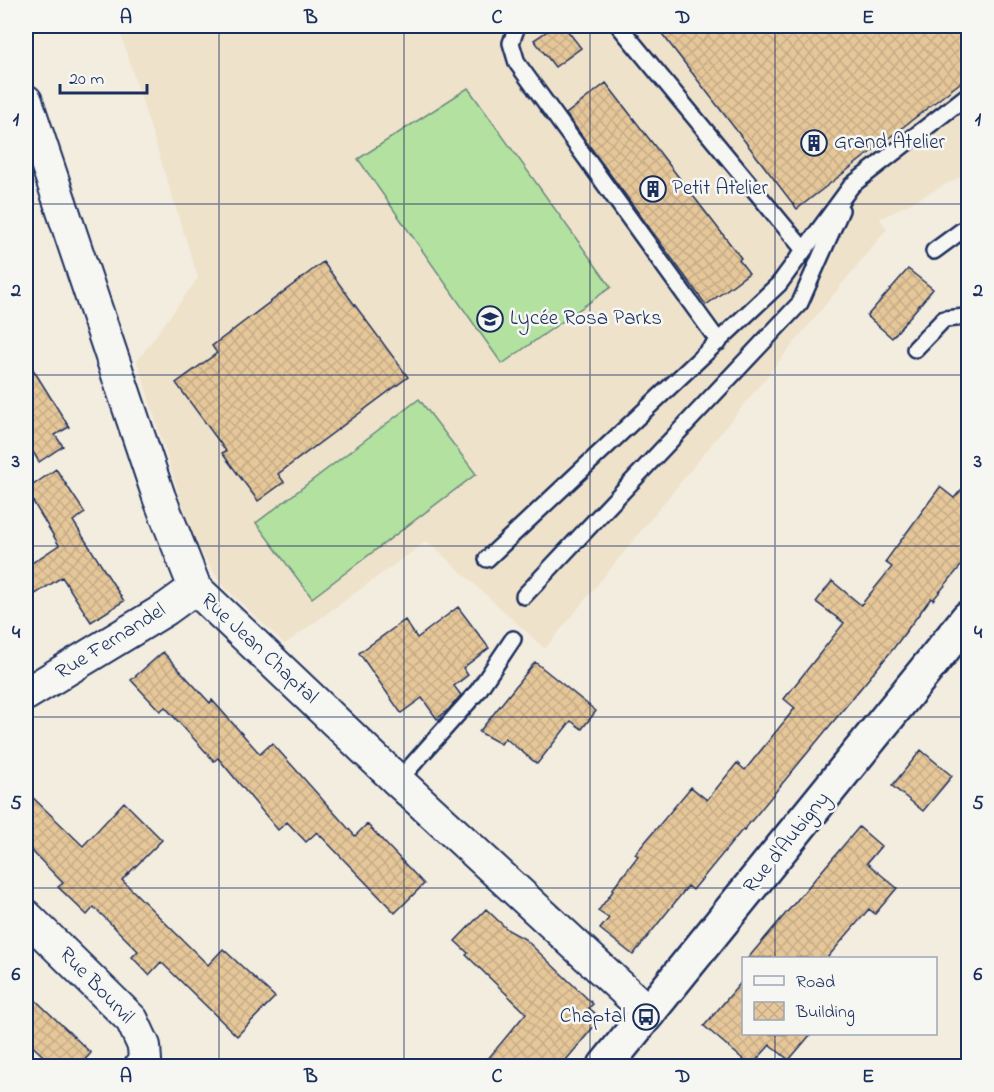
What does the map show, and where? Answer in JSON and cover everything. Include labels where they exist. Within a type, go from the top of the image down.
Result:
[{"type":"main road","name":"Rue d'Aubigny","points":[[606,1066],[969,618]]},
{"type":"street","name":"Rue Jean Chaptal","points":[[26,101],[159,497],[195,588],[398,781],[649,1012]]},
{"type":"street","name":"Rue Fernandel","points":[[26,694],[166,609],[195,588]]},
{"type":"street","name":"Rue Bourvil","points":[[26,916],[132,1020],[144,1046],[145,1061],[141,1066]]},
{"type":"lane","points":[[517,26],[511,43],[517,63],[719,342]]},
{"type":"lane","points":[[619,26],[804,250]]},
{"type":"lane","points":[[487,559],[779,284],[852,185],[969,95]]},
{"type":"lane","points":[[524,596],[800,303],[852,185]]},
{"type":"lane","points":[[934,251],[969,226]]},
{"type":"lane","points":[[915,349],[944,319],[966,317],[969,319]]},
{"type":"lane","points":[[398,781],[478,691],[513,639]]},
{"type":"shaded area","name":"Lycée Rosa Parks","points":[[118,26],[968,26],[968,173],[880,219],[887,229],[545,649],[427,541],[285,644],[221,584],[193,539],[137,361],[198,278]]},
{"type":"green space","points":[[468,88],[611,287],[502,364],[358,159]]},
{"type":"green space","points":[[419,399],[476,474],[312,598],[256,523]]},
{"type":"building","points":[[555,26],[564,26],[581,48],[555,67],[534,40]]},
{"type":"building","name":"Grand Atelier","points":[[656,26],[969,26],[969,76],[797,209]]},
{"type":"building","name":"Petit Atelier","points":[[606,83],[741,258],[739,260],[749,273],[706,305],[566,114]]},
{"type":"building","points":[[323,262],[408,377],[278,474],[284,482],[258,501],[222,453],[226,451],[176,383],[217,353],[212,346]]},
{"type":"building","points":[[908,269],[933,289],[892,338],[867,316]]},
{"type":"building","points":[[26,358],[69,427],[55,435],[63,446],[39,462],[26,440]]},
{"type":"building","points":[[56,469],[85,513],[73,521],[124,601],[91,622],[62,577],[26,600],[26,567],[59,545],[26,490]]},
{"type":"building","points":[[969,481],[969,556],[933,600],[931,598],[893,649],[744,830],[693,890],[688,886],[633,955],[600,929],[609,918],[598,911],[638,856],[635,854],[691,787],[707,800],[737,763],[745,770],[795,708],[784,699],[844,623],[816,602],[832,581],[861,605],[892,567],[885,562],[940,487],[954,498]]},
{"type":"building","points":[[458,607],[489,648],[463,668],[468,675],[454,686],[461,695],[437,719],[422,698],[401,713],[359,653],[405,620],[417,638]]},
{"type":"building","points":[[163,652],[210,703],[212,700],[260,754],[272,743],[355,836],[367,824],[424,884],[395,913],[317,832],[306,842],[287,822],[278,830],[218,758],[214,761],[165,707],[160,711],[131,680]]},
{"type":"building","points":[[535,662],[596,711],[582,729],[571,721],[537,764],[505,738],[501,744],[479,732]]},
{"type":"building","points":[[921,750],[952,776],[923,811],[892,786]]},
{"type":"building","points":[[26,791],[83,846],[124,802],[162,840],[122,880],[208,965],[223,949],[275,997],[237,1036],[161,962],[149,975],[132,957],[138,951],[94,907],[87,915],[58,887],[63,883],[26,845]]},
{"type":"building","points":[[859,827],[881,846],[867,863],[897,888],[875,914],[869,909],[828,957],[749,957]]},
{"type":"building","points":[[486,909],[508,930],[525,939],[593,1004],[589,1008],[601,1018],[561,1066],[482,1066],[526,1013],[466,955],[468,953],[455,941]]},
{"type":"building","points":[[742,981],[742,1035],[810,1035],[789,1060],[770,1045],[751,1066],[704,1026]]},
{"type":"building","points":[[26,991],[91,1053],[79,1066],[54,1066],[26,1040]]},
{"type":"place","name":"Grand Atelier","points":[[814,143]]},
{"type":"place","name":"Petit Atelier","points":[[653,189]]},
{"type":"place","name":"Lycée Rosa Parks","points":[[490,319]]},
{"type":"place","name":"Chaptal","points":[[646,1017]]}]
